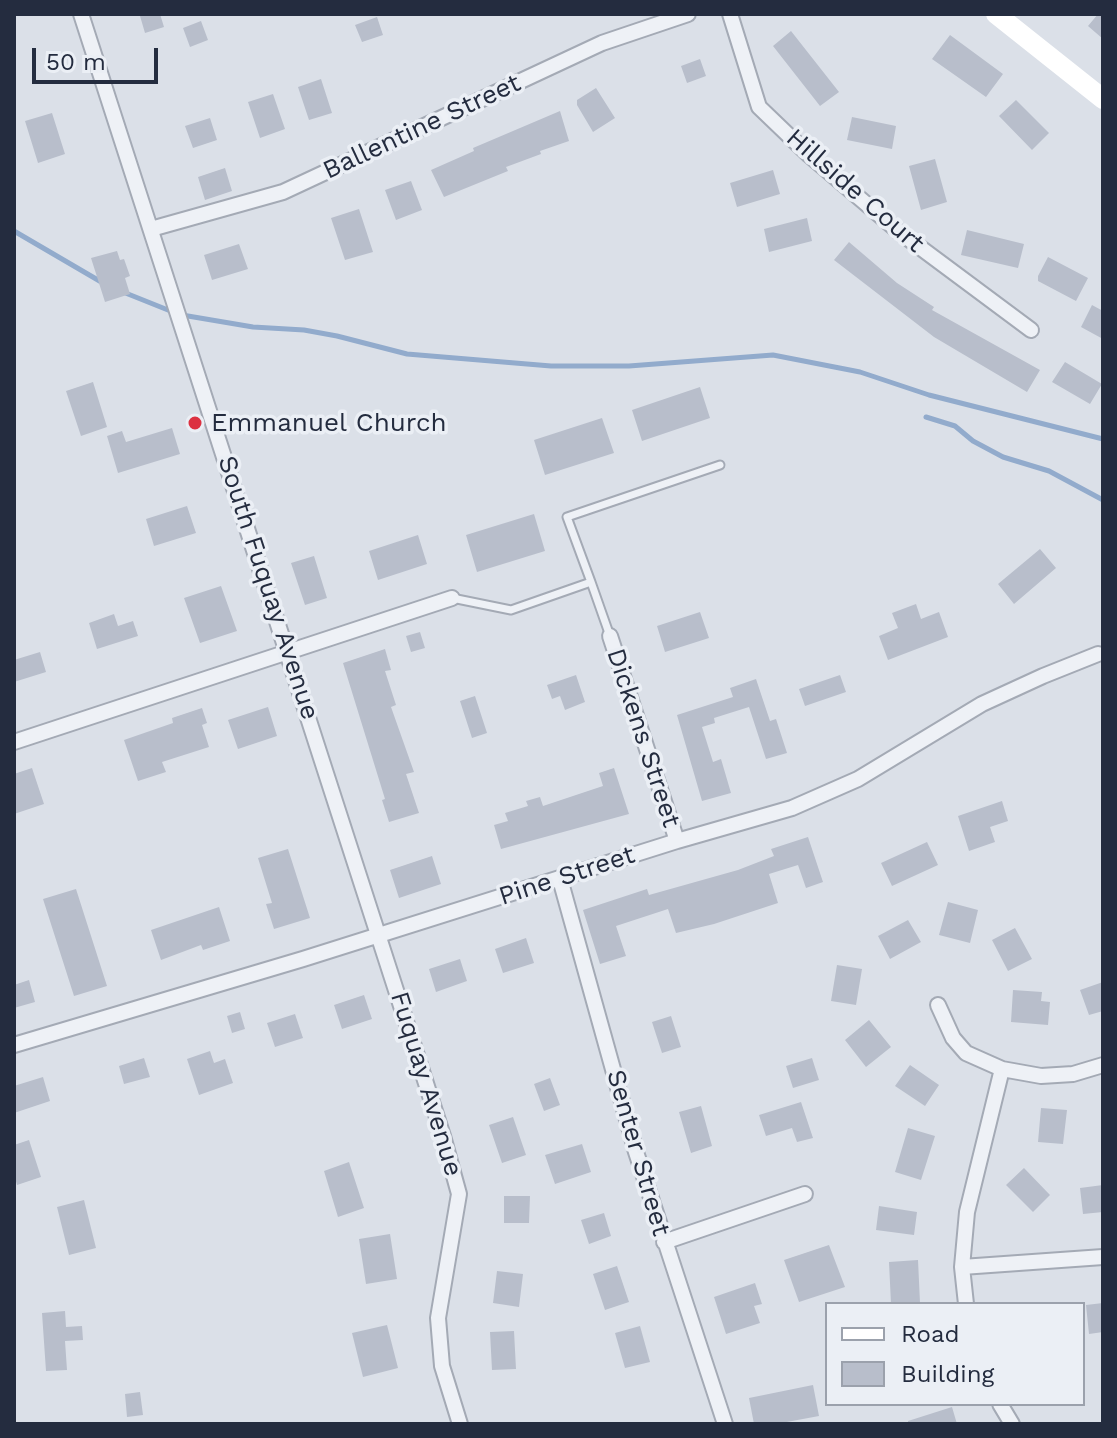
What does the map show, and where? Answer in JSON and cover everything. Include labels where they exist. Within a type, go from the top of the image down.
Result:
[{"type":"street","name":"South Fuquay Avenue","points":[[81,14],[380,935]]},
{"type":"street","name":"Ballentine Street","points":[[151,229],[283,192],[602,43],[688,14]]},
{"type":"street","name":"Hillside Court","points":[[730,14],[759,107],[809,155],[898,231],[1031,330]]},
{"type":"street","points":[[996,14],[1103,99]]},
{"type":"street","points":[[14,742],[452,598]]},
{"type":"street","name":"Dickens Street","points":[[610,636],[677,841]]},
{"type":"street","name":"Pine Street","points":[[14,1045],[792,808],[858,779],[982,704],[1098,654]]},
{"type":"street","name":"Senter Street","points":[[560,879],[636,1152],[725,1424]]},
{"type":"street","name":"Fuquay Avenue","points":[[380,935],[459,1194],[438,1318],[442,1366],[460,1424]]},
{"type":"street","points":[[938,1005],[953,1038],[966,1053],[1002,1069],[1041,1076],[1073,1074],[1103,1065]]},
{"type":"street","points":[[966,1302],[962,1267],[967,1212],[1002,1069]]},
{"type":"street","points":[[664,1242],[805,1194]]},
{"type":"street","points":[[962,1267],[1103,1257]]},
{"type":"street","points":[[1001,1406],[1012,1424]]},
{"type":"lane","points":[[610,636],[567,517],[720,465]]},
{"type":"lane","points":[[452,598],[511,610],[591,582]]},
{"type":"building","points":[[160,14],[164,27],[145,33],[140,16]]},
{"type":"building","points":[[1098,14],[1103,14],[1103,39],[1088,26]]},
{"type":"building","points":[[377,17],[383,35],[362,42],[355,25]]},
{"type":"building","points":[[201,21],[208,40],[190,47],[183,28]]},
{"type":"building","points":[[791,31],[839,92],[820,106],[773,46]]},
{"type":"building","points":[[950,35],[1003,74],[986,97],[932,59]]},
{"type":"building","points":[[700,59],[706,76],[687,83],[681,66]]},
{"type":"building","points":[[321,79],[332,113],[309,120],[298,87]]},
{"type":"building","points":[[596,88],[615,118],[593,132],[577,100]]},
{"type":"building","points":[[273,94],[285,129],[260,138],[248,102]]},
{"type":"building","points":[[1016,100],[1049,133],[1032,150],[999,116]]},
{"type":"building","points":[[560,111],[569,141],[540,151],[541,154],[506,167],[508,171],[444,197],[431,170],[474,151],[473,148]]},
{"type":"building","points":[[52,113],[65,154],[38,163],[25,121]]},
{"type":"building","points":[[852,117],[896,126],[892,149],[847,140]]},
{"type":"building","points":[[210,118],[217,140],[193,148],[185,126]]},
{"type":"building","points":[[935,159],[947,202],[921,210],[909,166]]},
{"type":"building","points":[[225,168],[232,191],[205,200],[198,177]]},
{"type":"building","points":[[773,170],[780,194],[737,207],[730,183]]},
{"type":"building","points":[[411,181],[422,210],[396,220],[385,190]]},
{"type":"building","points":[[359,209],[373,252],[345,260],[331,218]]},
{"type":"building","points":[[807,218],[812,241],[769,252],[764,229]]},
{"type":"building","points":[[967,230],[1024,244],[1018,268],[961,255]]},
{"type":"building","points":[[849,242],[897,283],[934,307],[932,310],[1040,370],[1027,392],[934,337],[834,260]]},
{"type":"building","points":[[239,244],[248,269],[212,280],[204,255]]},
{"type":"building","points":[[117,251],[120,260],[124,259],[130,276],[125,278],[130,294],[105,302],[91,258]]},
{"type":"building","points":[[1048,257],[1088,278],[1076,301],[1038,281]]},
{"type":"building","points":[[1092,305],[1103,311],[1103,339],[1081,327]]},
{"type":"building","points":[[1065,362],[1102,384],[1090,404],[1052,382]]},
{"type":"building","points":[[93,382],[107,427],[81,436],[66,391]]},
{"type":"building","points":[[700,387],[710,418],[642,441],[632,410]]},
{"type":"building","points":[[602,418],[614,453],[545,475],[534,440]]},
{"type":"building","points":[[172,428],[180,454],[118,473],[107,436],[122,431],[126,442]]},
{"type":"building","points":[[187,506],[196,533],[154,546],[146,519]]},
{"type":"building","points":[[534,514],[545,551],[477,572],[466,535]]},
{"type":"building","points":[[418,535],[427,564],[378,580],[369,551]]},
{"type":"building","points":[[1040,549],[1056,568],[1014,604],[998,584]]},
{"type":"building","points":[[314,556],[327,598],[305,605],[291,563]]},
{"type":"building","points":[[221,586],[237,631],[200,643],[184,598]]},
{"type":"building","points":[[916,604],[921,619],[939,612],[948,637],[888,660],[879,636],[898,628],[892,613]]},
{"type":"building","points":[[700,612],[709,638],[665,652],[657,626]]},
{"type":"building","points":[[114,614],[118,626],[133,621],[138,636],[97,649],[89,623]]},
{"type":"building","points":[[420,632],[425,648],[411,652],[406,636]]},
{"type":"building","points":[[385,649],[391,670],[385,671],[396,705],[391,707],[414,772],[406,774],[419,813],[389,822],[382,800],[385,799],[343,663]]},
{"type":"building","points":[[40,652],[46,672],[14,682],[14,660]]},
{"type":"building","points":[[576,675],[585,702],[565,710],[560,696],[552,699],[547,685]]},
{"type":"building","points":[[840,675],[846,692],[805,706],[799,689]]},
{"type":"building","points":[[756,679],[770,721],[776,719],[787,753],[766,759],[749,707],[714,718],[715,723],[702,727],[713,762],[721,759],[731,793],[702,801],[677,715],[733,697],[730,688]]},
{"type":"building","points":[[475,696],[487,733],[472,738],[460,701]]},
{"type":"building","points":[[268,707],[277,736],[238,749],[228,720]]},
{"type":"building","points":[[202,708],[207,723],[202,725],[209,747],[162,762],[166,772],[138,781],[124,740],[173,723],[172,718]]},
{"type":"building","points":[[32,768],[44,804],[14,814],[14,774]]},
{"type":"building","points":[[614,768],[629,814],[501,849],[494,825],[508,821],[505,813],[528,806],[526,801],[540,797],[543,806],[603,786],[599,773]]},
{"type":"building","points":[[1002,801],[1008,821],[990,827],[995,842],[969,851],[958,816]]},
{"type":"building","points":[[808,837],[823,882],[806,888],[798,865],[769,874],[778,903],[676,933],[668,909],[616,926],[626,956],[600,964],[583,910],[647,889],[649,895],[738,870],[774,856],[771,849]]},
{"type":"building","points":[[927,842],[938,865],[892,886],[881,863]]},
{"type":"building","points":[[288,849],[310,918],[274,929],[266,904],[272,903],[258,858]]},
{"type":"building","points":[[432,856],[441,884],[399,898],[390,870]]},
{"type":"building","points":[[76,889],[107,986],[74,996],[43,899]]},
{"type":"building","points":[[948,902],[978,910],[970,943],[939,935]]},
{"type":"building","points":[[219,907],[230,941],[203,950],[201,945],[161,960],[151,930]]},
{"type":"building","points":[[908,920],[921,942],[890,959],[878,936]]},
{"type":"building","points":[[1015,928],[1032,959],[1008,971],[992,940]]},
{"type":"building","points":[[526,938],[534,963],[503,973],[495,949]]},
{"type":"building","points":[[460,959],[467,981],[436,992],[429,969]]},
{"type":"building","points":[[837,965],[862,969],[856,1005],[831,1001]]},
{"type":"building","points":[[29,980],[35,1002],[14,1008],[14,985]]},
{"type":"building","points":[[1103,982],[1103,1011],[1089,1015],[1080,990]]},
{"type":"building","points":[[1013,990],[1042,992],[1041,1001],[1050,1002],[1048,1025],[1011,1022]]},
{"type":"building","points":[[364,995],[372,1019],[342,1029],[334,1005]]},
{"type":"building","points":[[240,1012],[245,1029],[232,1033],[227,1016]]},
{"type":"building","points":[[295,1014],[303,1038],[275,1047],[267,1023]]},
{"type":"building","points":[[671,1016],[681,1047],[662,1053],[652,1022]]},
{"type":"building","points":[[869,1020],[891,1047],[866,1067],[845,1040]]},
{"type":"building","points":[[210,1051],[214,1063],[225,1059],[233,1083],[199,1095],[187,1059]]},
{"type":"building","points":[[144,1058],[150,1077],[124,1084],[119,1066]]},
{"type":"building","points":[[812,1058],[819,1080],[793,1088],[786,1066]]},
{"type":"building","points":[[910,1065],[939,1085],[925,1106],[895,1086]]},
{"type":"building","points":[[43,1077],[50,1101],[14,1113],[14,1086]]},
{"type":"building","points":[[550,1078],[560,1105],[544,1111],[534,1084]]},
{"type":"building","points":[[801,1102],[813,1138],[797,1142],[792,1128],[766,1136],[759,1115]]},
{"type":"building","points":[[701,1106],[712,1146],[691,1153],[679,1112]]},
{"type":"building","points":[[1041,1108],[1067,1110],[1063,1144],[1038,1142]]},
{"type":"building","points":[[513,1117],[526,1155],[502,1163],[489,1125]]},
{"type":"building","points":[[908,1128],[935,1136],[921,1180],[895,1172]]},
{"type":"building","points":[[29,1140],[41,1177],[17,1185],[14,1145]]},
{"type":"building","points":[[582,1144],[591,1172],[555,1184],[545,1155]]},
{"type":"building","points":[[349,1162],[364,1208],[338,1217],[324,1171]]},
{"type":"building","points":[[1024,1168],[1050,1195],[1033,1212],[1006,1185]]},
{"type":"building","points":[[1103,1185],[1103,1212],[1083,1214],[1080,1188]]},
{"type":"building","points":[[504,1196],[530,1196],[529,1223],[504,1223]]},
{"type":"building","points":[[84,1200],[96,1248],[69,1255],[57,1207]]},
{"type":"building","points":[[879,1206],[917,1212],[914,1235],[876,1230]]},
{"type":"building","points":[[604,1213],[611,1236],[589,1244],[581,1220]]},
{"type":"building","points":[[390,1234],[397,1279],[366,1284],[359,1239]]},
{"type":"building","points":[[829,1245],[845,1287],[799,1302],[784,1260]]},
{"type":"building","points":[[918,1260],[920,1302],[891,1302],[889,1262]]},
{"type":"building","points":[[617,1266],[629,1302],[605,1310],[593,1274]]},
{"type":"building","points":[[497,1271],[523,1274],[519,1307],[493,1303]]},
{"type":"building","points":[[755,1283],[762,1304],[754,1306],[760,1323],[726,1334],[714,1297]]},
{"type":"building","points":[[1103,1303],[1103,1332],[1089,1334],[1086,1305]]},
{"type":"building","points":[[65,1311],[66,1327],[82,1326],[83,1340],[65,1341],[67,1370],[46,1371],[42,1313]]},
{"type":"building","points":[[387,1325],[398,1368],[363,1377],[352,1333]]},
{"type":"building","points":[[640,1326],[650,1362],[625,1368],[615,1333]]},
{"type":"building","points":[[514,1331],[516,1369],[492,1370],[490,1332]]},
{"type":"building","points":[[813,1385],[819,1416],[776,1424],[754,1424],[749,1398]]},
{"type":"building","points":[[140,1392],[143,1415],[127,1417],[125,1394]]},
{"type":"building","points":[[952,1407],[957,1424],[908,1424],[908,1421]]},
{"type":"waterway","points":[[14,231],[103,283]]},
{"type":"waterway","points":[[123,292],[173,312]]},
{"type":"waterway","points":[[182,315],[253,327],[304,330],[407,354],[551,366],[629,366],[773,355],[860,372],[929,395],[1103,439]]},
{"type":"waterway","points":[[926,417],[955,426],[973,441],[1003,457],[1049,471],[1103,500]]},
{"type":"place","name":"Emmanuel Church","points":[[195,423]]}]
